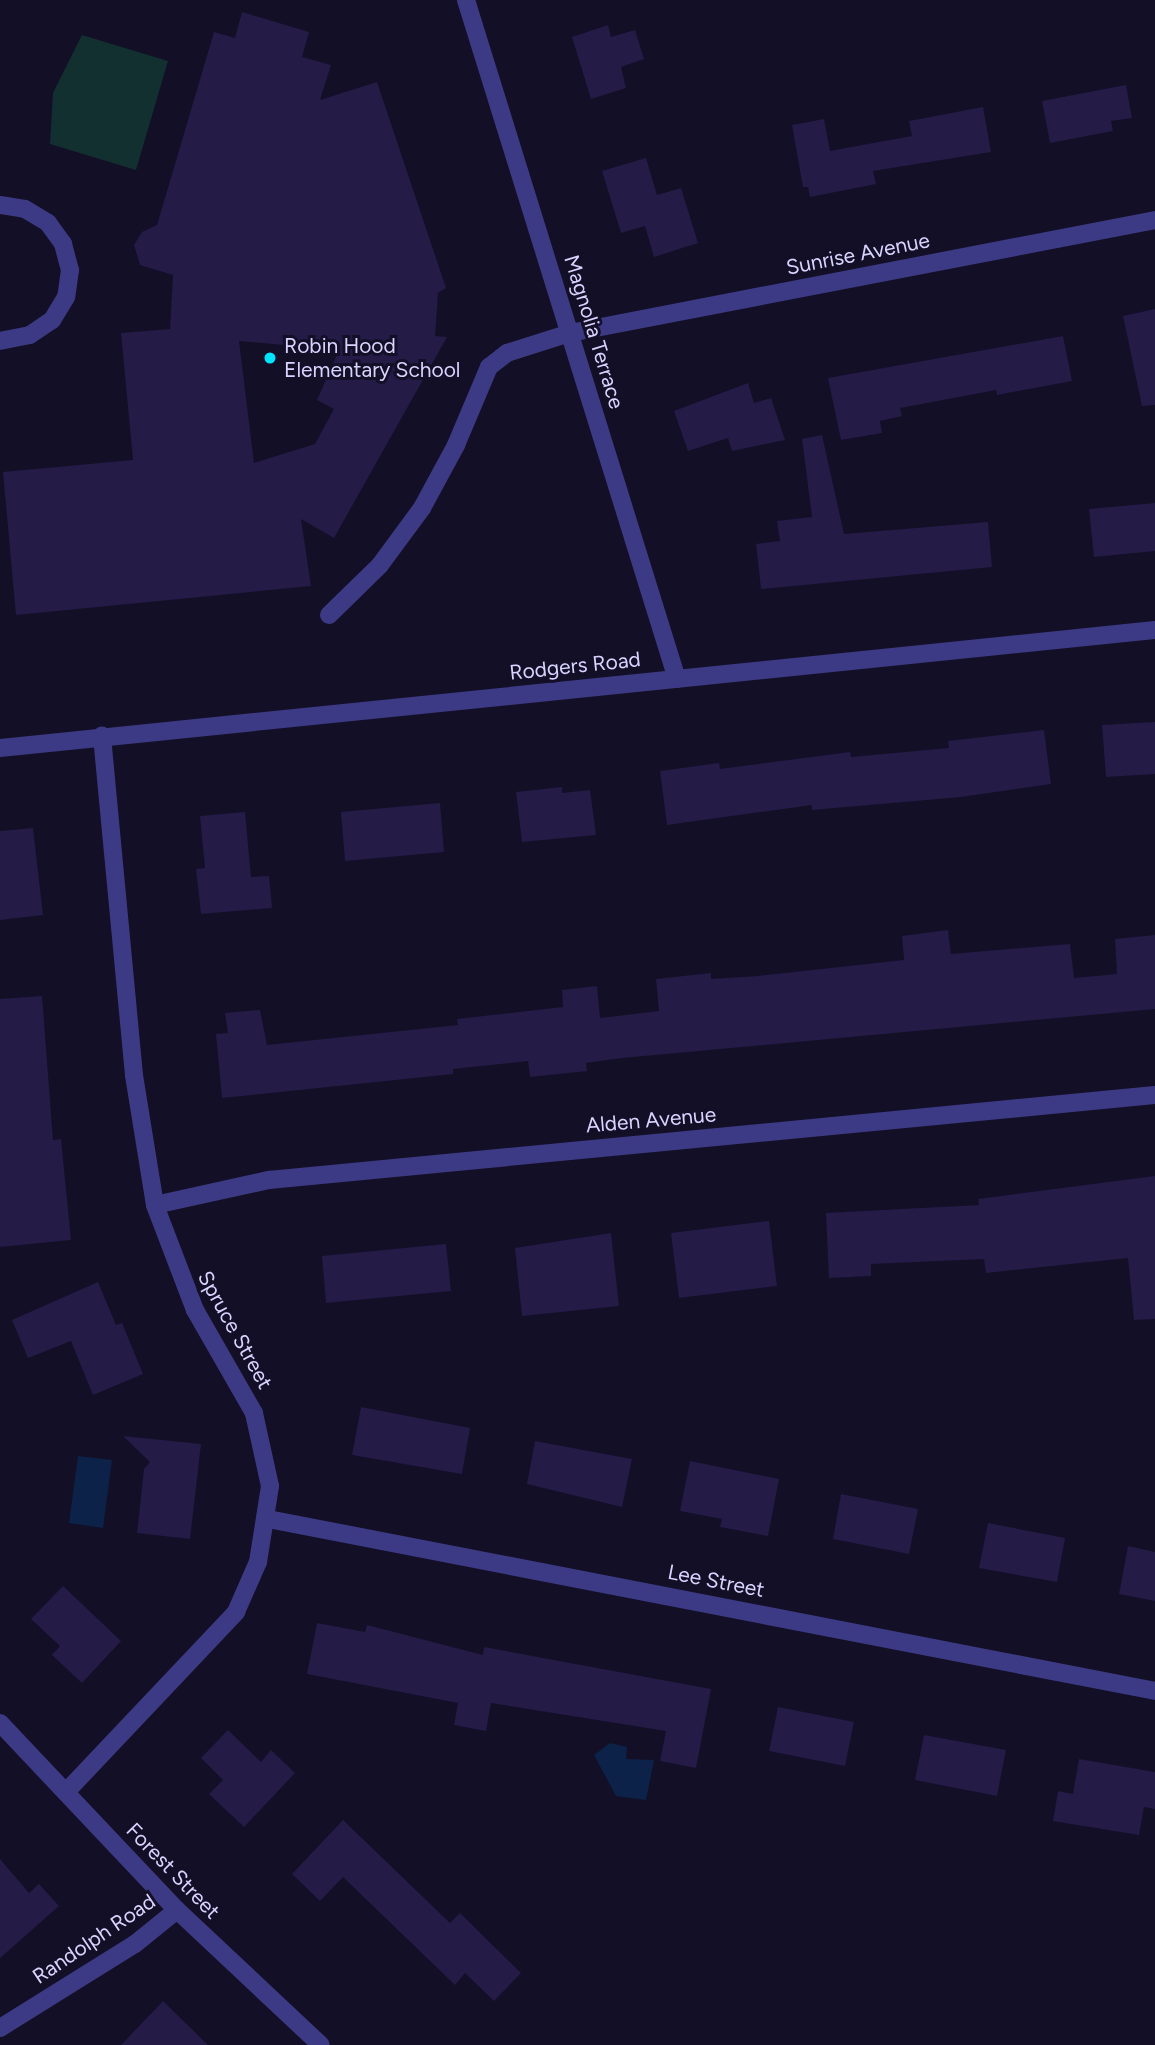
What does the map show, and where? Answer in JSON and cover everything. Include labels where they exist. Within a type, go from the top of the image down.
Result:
[{"type":"street","name":"Magnolia Terrace","points":[[466,0],[677,679]]},
{"type":"street","points":[[0,205],[25,209],[48,223],[63,244],[70,270],[66,296],[52,320],[30,335],[0,341]]},
{"type":"street","name":"Sunrise Avenue","points":[[329,615],[380,565],[422,508],[456,445],[489,366],[507,353],[570,333],[1155,220]]},
{"type":"street","name":"Rodgers Road","points":[[0,748],[1155,631]]},
{"type":"street","name":"Spruce Street","points":[[66,1792],[236,1612],[250,1584],[268,1519],[269,1471],[254,1413],[195,1310],[155,1205],[134,1074],[102,736]]},
{"type":"street","name":"Alden Avenue","points":[[155,1205],[269,1180],[1155,1095]]},
{"type":"street","name":"Lee Street","points":[[268,1519],[1155,1691]]},
{"type":"street","name":"Forest Street","points":[[0,1723],[177,1910],[321,2045]]},
{"type":"street","name":"Randolph Road","points":[[0,2028],[135,1944],[177,1910]]},
{"type":"green space","points":[[82,35],[168,61],[136,170],[50,144],[53,93]]},
{"type":"water","points":[[78,1456],[112,1460],[103,1528],[69,1523]]},
{"type":"water","points":[[610,1743],[627,1747],[626,1759],[654,1760],[646,1800],[616,1796],[594,1755]]},
{"type":"building","points":[[242,12],[309,32],[302,57],[331,65],[320,100],[377,82],[446,288],[438,293],[435,336],[447,337],[334,538],[301,519],[311,586],[16,615],[3,472],[133,460],[121,333],[170,329],[173,275],[140,265],[134,245],[142,232],[157,225],[214,32],[235,38]],"holes":[[[239,341],[339,350],[317,400],[334,409],[315,444],[254,463]]]},
{"type":"building","points":[[608,25],[611,37],[635,30],[644,59],[621,67],[626,88],[591,99],[572,37]]},
{"type":"building","points":[[1126,85],[1132,118],[1111,121],[1113,131],[1050,143],[1042,101]]},
{"type":"building","points":[[983,107],[991,152],[873,171],[876,184],[810,197],[808,187],[803,187],[792,125],[824,119],[830,151],[912,136],[909,121]]},
{"type":"building","points":[[646,158],[657,195],[681,188],[698,243],[654,257],[645,226],[621,233],[602,171]]},
{"type":"building","points":[[1155,309],[1155,405],[1142,406],[1123,316]]},
{"type":"building","points":[[1063,336],[1072,381],[997,395],[996,390],[900,408],[902,416],[880,421],[882,433],[841,440],[828,378]]},
{"type":"building","points":[[748,383],[754,403],[771,398],[785,440],[732,451],[728,438],[688,451],[674,411]]},
{"type":"building","points":[[822,435],[844,534],[988,522],[992,567],[761,589],[756,544],[780,541],[777,521],[812,517],[802,439]]},
{"type":"building","points":[[1155,503],[1155,551],[1094,557],[1089,509]]},
{"type":"building","points":[[1155,722],[1155,774],[1106,777],[1102,725]]},
{"type":"building","points":[[1044,730],[1051,784],[961,797],[812,810],[812,805],[667,825],[660,771],[719,763],[720,769],[850,752],[851,757],[949,748],[948,741]]},
{"type":"building","points":[[562,787],[562,793],[590,790],[596,835],[522,842],[516,792]]},
{"type":"building","points":[[440,803],[444,852],[345,861],[341,812]]},
{"type":"building","points":[[245,812],[251,877],[269,876],[272,908],[201,914],[196,869],[205,868],[200,816]]},
{"type":"building","points":[[33,828],[43,915],[0,920],[0,831]]},
{"type":"building","points":[[948,930],[951,954],[1070,944],[1074,978],[1117,974],[1115,939],[1155,935],[1155,1009],[622,1058],[586,1063],[587,1071],[530,1077],[528,1061],[453,1069],[453,1074],[222,1098],[216,1034],[228,1033],[225,1013],[260,1010],[267,1045],[458,1025],[457,1019],[563,1007],[562,990],[597,986],[600,1018],[659,1011],[656,979],[711,973],[711,979],[758,976],[904,960],[902,936]]},
{"type":"building","points":[[42,996],[53,1140],[61,1139],[71,1240],[0,1247],[0,999]]},
{"type":"building","points":[[1155,1176],[1155,1319],[1134,1320],[1128,1258],[986,1273],[984,1259],[871,1264],[871,1276],[829,1278],[826,1213],[979,1205],[978,1199]]},
{"type":"building","points":[[769,1221],[777,1286],[679,1298],[671,1233]]},
{"type":"building","points":[[611,1233],[619,1306],[522,1316],[515,1248]]},
{"type":"building","points":[[446,1244],[451,1291],[326,1303],[322,1256]]},
{"type":"building","points":[[98,1282],[116,1325],[122,1323],[143,1374],[93,1395],[71,1341],[28,1358],[12,1320]]},
{"type":"building","points":[[361,1407],[470,1428],[462,1474],[352,1455]]},
{"type":"building","points":[[123,1436],[201,1444],[190,1539],[137,1533],[144,1469],[150,1462]]},
{"type":"building","points":[[535,1441],[632,1459],[622,1507],[527,1484]]},
{"type":"building","points":[[690,1461],[779,1479],[768,1536],[720,1527],[722,1519],[680,1511]]},
{"type":"building","points":[[841,1494],[918,1509],[909,1554],[833,1539]]},
{"type":"building","points":[[988,1523],[1065,1538],[1057,1582],[979,1568]]},
{"type":"building","points":[[1128,1546],[1155,1552],[1155,1601],[1119,1594]]},
{"type":"building","points":[[63,1586],[121,1641],[82,1683],[52,1655],[60,1646],[31,1619]]},
{"type":"building","points":[[317,1623],[365,1632],[367,1625],[483,1655],[484,1647],[711,1689],[696,1768],[660,1761],[666,1731],[491,1703],[486,1731],[454,1725],[458,1703],[307,1674]]},
{"type":"building","points":[[778,1707],[854,1722],[845,1766],[769,1751]]},
{"type":"building","points":[[228,1730],[261,1762],[271,1750],[295,1773],[244,1827],[209,1794],[223,1780],[201,1758]]},
{"type":"building","points":[[924,1735],[1006,1750],[997,1796],[915,1780]]},
{"type":"building","points":[[1079,1759],[1155,1772],[1155,1809],[1144,1807],[1139,1835],[1053,1821],[1058,1791],[1073,1794]]},
{"type":"building","points":[[343,1820],[450,1923],[460,1913],[521,1973],[494,2001],[465,1973],[455,1985],[343,1877],[320,1901],[292,1874]]},
{"type":"building","points":[[0,1859],[29,1893],[39,1884],[59,1906],[0,1958]]},
{"type":"building","points":[[163,2001],[208,2045],[121,2045]]},
{"type":"place","name":"Robin Hood Elementary School","points":[[270,358]]}]
